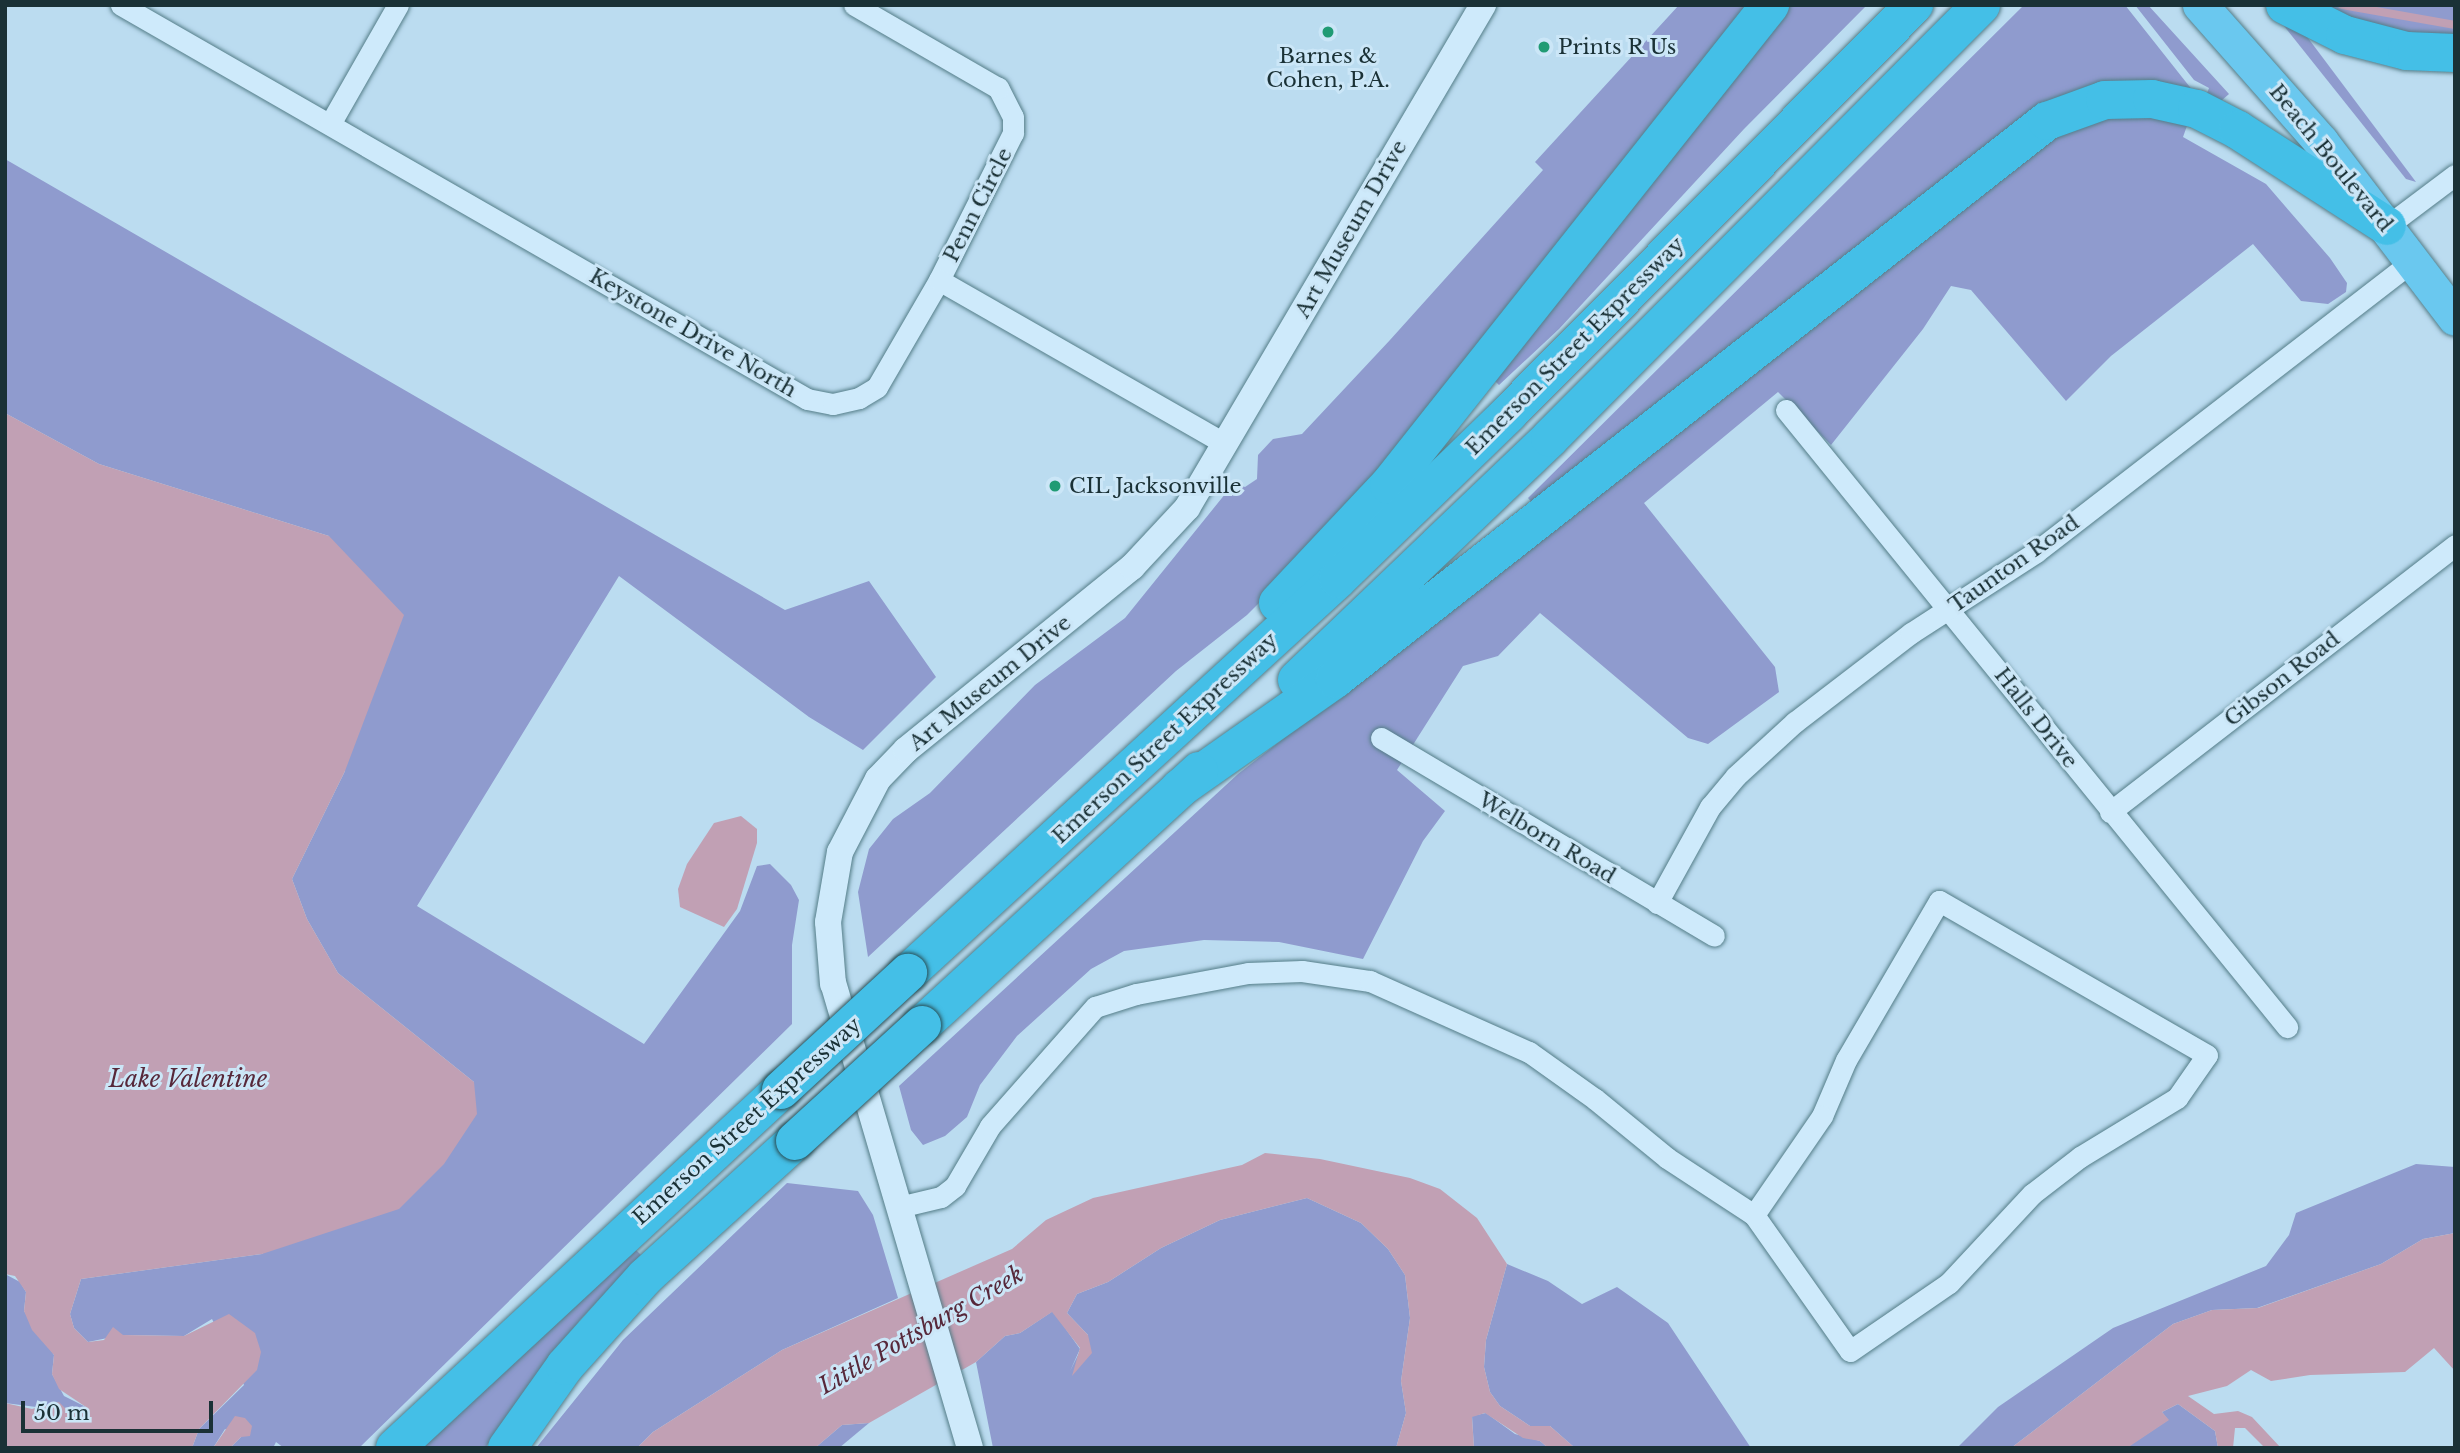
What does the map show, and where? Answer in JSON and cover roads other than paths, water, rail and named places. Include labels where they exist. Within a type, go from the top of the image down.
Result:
[{"type":"highway","points":[[1149,754],[1267,614],[1389,485],[1770,5]]},
{"type":"highway","name":"Emerson Street Expressway","points":[[394,1448],[1149,754],[1500,423],[1914,5]]},
{"type":"highway","points":[[507,1448],[565,1366],[645,1277],[1181,788],[1550,438],[1981,5]]},
{"type":"highway","name":"Beach Boulevard","points":[[2200,5],[2297,114],[2387,226],[2455,318]]},
{"type":"highway","points":[[2285,5],[2345,34],[2407,51],[2455,53]]},
{"type":"highway","points":[[1181,788],[1335,679],[2047,121],[2105,100],[2152,99],[2189,107],[2238,130],[2387,226]]},
{"type":"street","name":"Keystone Drive North","points":[[121,5],[807,399],[833,404],[859,398],[877,387],[939,280]]},
{"type":"street","points":[[330,124],[398,5]]},
{"type":"street","name":"Penn Circle","points":[[854,5],[998,88],[1013,117],[1008,150],[939,280]]},
{"type":"street","name":"Art Museum Drive","points":[[971,1448],[833,984],[828,922],[841,852],[878,779],[897,760],[1161,541],[1225,444],[1483,5]]},
{"type":"street","points":[[2387,226],[2455,175]]},
{"type":"street","name":"Taunton Road","points":[[1657,904],[1710,807],[1735,776],[1823,700],[1917,629],[1951,610],[2036,552],[2412,261]]},
{"type":"street","points":[[939,280],[1225,444]]},
{"type":"street","name":"Halls Drive","points":[[1786,410],[2287,1027]]},
{"type":"street","name":"Gibson Road","points":[[2110,812],[2455,545]]},
{"type":"street","name":"Welborn Road","points":[[1381,738],[1714,936]]},
{"type":"street","points":[[899,1207],[941,1196],[955,1186],[990,1126],[1095,1007],[1136,994],[1224,977],[1302,971],[1370,981],[1529,1052],[1595,1099],[1667,1158],[1754,1215],[1850,1351],[1950,1283],[2042,1186],[2177,1098],[2207,1055],[1939,901],[1846,1060],[1822,1116],[1754,1215]]},
{"type":"water","name":"Lake Valentine","points":[[5,413],[99,464],[329,536],[404,615],[345,771],[292,879],[307,919],[338,973],[474,1082],[477,1114],[444,1164],[399,1209],[262,1254],[81,1279],[70,1314],[74,1328],[88,1342],[104,1340],[113,1327],[123,1335],[184,1336],[229,1314],[255,1333],[261,1352],[257,1370],[199,1429],[192,1448],[5,1448],[5,1403],[32,1409],[59,1402],[69,1412],[82,1413],[86,1407],[59,1389],[52,1374],[54,1355],[32,1330],[24,1311],[26,1292],[15,1276],[5,1274]]},
{"type":"water","points":[[741,816],[757,829],[757,843],[737,909],[724,927],[680,907],[678,889],[687,864],[714,823]]},
{"type":"water","name":"Little Pottsburg Creek","points":[[1265,1153],[1320,1159],[1410,1178],[1440,1189],[1477,1218],[1507,1264],[1486,1340],[1484,1367],[1490,1392],[1500,1406],[1530,1426],[1550,1426],[1575,1448],[1548,1448],[1540,1441],[1523,1438],[1485,1413],[1472,1417],[1474,1448],[1396,1448],[1406,1413],[1401,1381],[1410,1318],[1405,1275],[1388,1249],[1361,1223],[1307,1198],[1220,1220],[1161,1248],[1108,1282],[1077,1294],[1067,1313],[1088,1335],[1092,1353],[1072,1376],[1080,1348],[1052,1312],[1020,1333],[1005,1336],[976,1362],[869,1423],[842,1425],[815,1448],[637,1448],[653,1432],[782,1350],[1012,1249],[1046,1220],[1093,1198],[1242,1165]]},
{"type":"water","points":[[2455,1233],[2455,1371],[2434,1348],[2405,1372],[2310,1375],[2271,1381],[2251,1370],[2227,1386],[2188,1396],[2214,1414],[2238,1411],[2252,1417],[2281,1448],[2265,1448],[2245,1428],[2235,1428],[2233,1448],[2218,1448],[2215,1431],[2178,1404],[2162,1412],[2169,1420],[2127,1448],[2011,1448],[2173,1324],[2212,1310],[2258,1308],[2381,1264],[2423,1239]]},
{"type":"water","points":[[235,1416],[245,1418],[252,1426],[250,1436],[241,1437],[230,1448],[213,1448]]},
{"type":"waterway","points":[[2342,5],[2455,25]]},
{"type":"place","name":"Barnes & Cohen, P.A.","points":[[1328,32]]},
{"type":"place","name":"Prints R Us","points":[[1544,47]]},
{"type":"place","name":"CIL Jacksonville","points":[[1055,486]]}]
